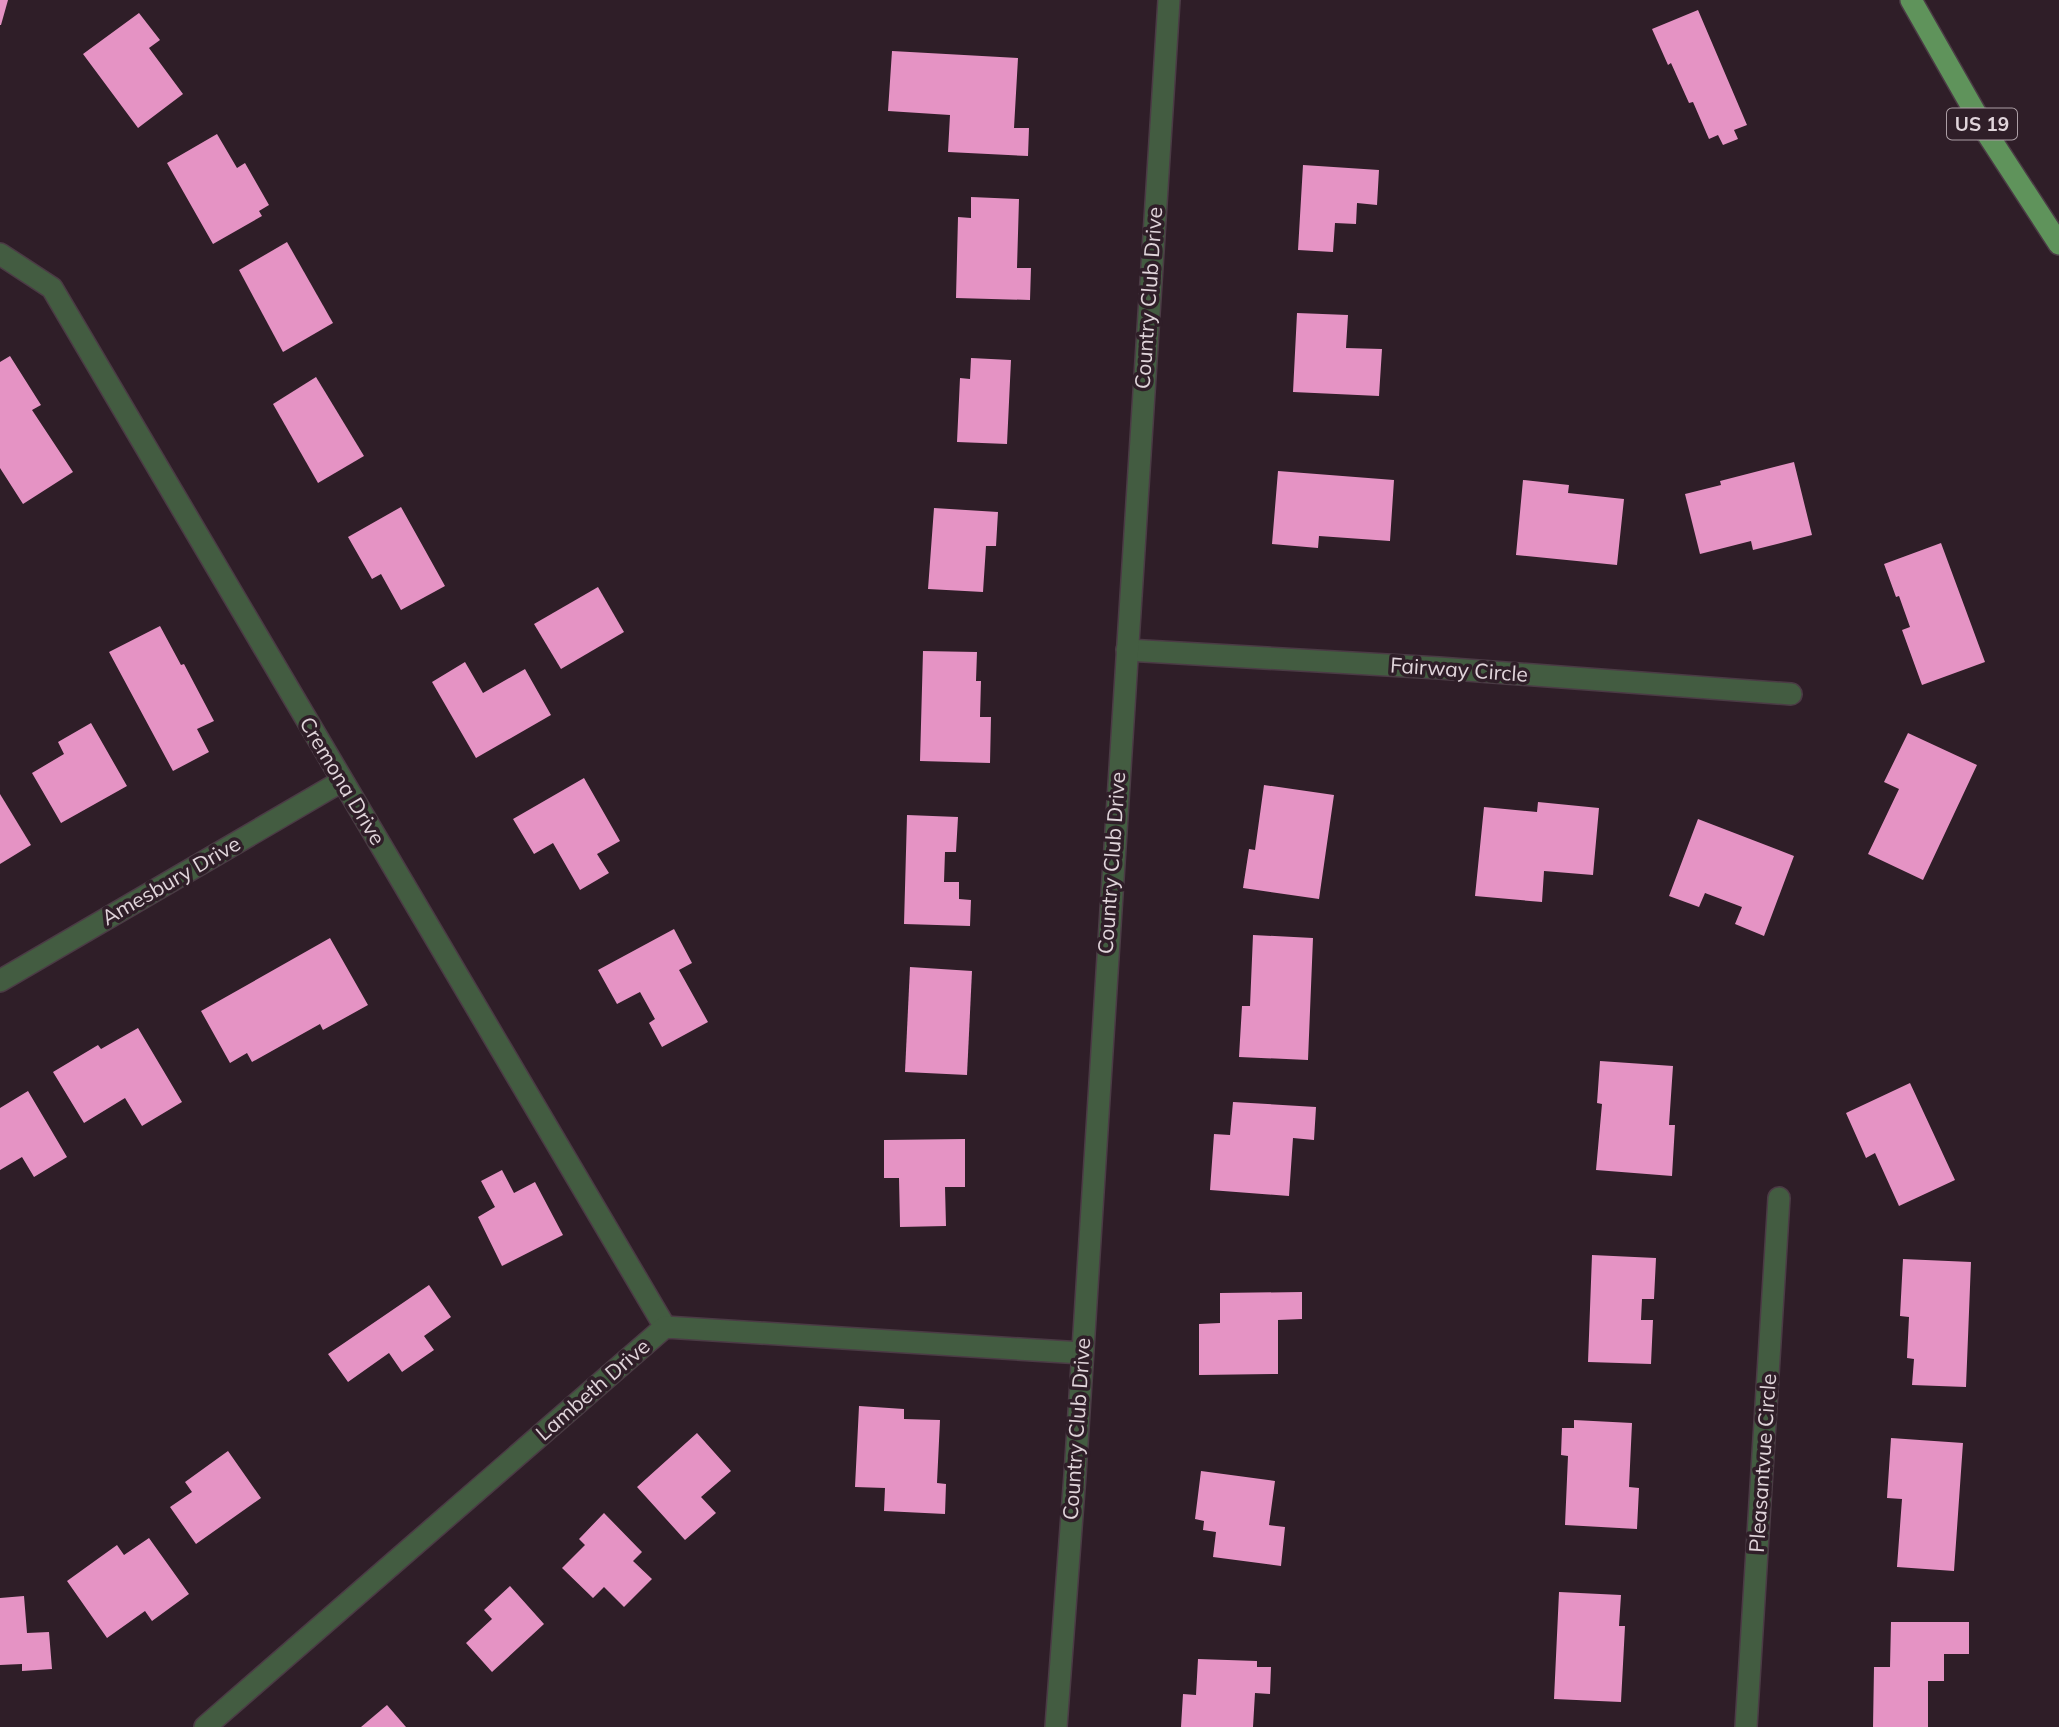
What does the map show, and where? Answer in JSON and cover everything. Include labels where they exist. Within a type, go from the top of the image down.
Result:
[{"type":"main road","name":"US 19","points":[[1911,0],[1988,135],[2059,244]]},
{"type":"street","name":"Country Club Drive","points":[[1056,1727],[1169,0]]},
{"type":"street","name":"Cremona Drive","points":[[0,254],[52,288],[665,1327]]},
{"type":"street","name":"Fairway Circle","points":[[1127,650],[1439,668],[1791,694]]},
{"type":"street","name":"Amesbury Drive","points":[[0,981],[342,781]]},
{"type":"street","name":"Pleasantvue Circle","points":[[1746,1727],[1779,1198]]},
{"type":"street","name":"Lambeth Drive","points":[[205,1727],[665,1327],[1082,1353]]},
{"type":"building","points":[[0,0],[8,0],[1,25],[0,25]]},
{"type":"building","points":[[1698,10],[1747,125],[1734,130],[1738,139],[1723,145],[1718,135],[1709,139],[1693,102],[1689,103],[1652,29]]},
{"type":"building","points":[[139,13],[160,40],[149,48],[183,94],[138,128],[83,54]]},
{"type":"building","points":[[892,51],[1018,58],[1014,128],[1029,128],[1028,156],[948,152],[950,115],[888,111]]},
{"type":"building","points":[[217,134],[237,168],[245,163],[269,205],[259,211],[262,216],[213,244],[167,163]]},
{"type":"building","points":[[1303,165],[1379,170],[1377,205],[1357,203],[1356,224],[1335,223],[1333,252],[1298,250]]},
{"type":"building","points":[[971,197],[1019,199],[1017,268],[1031,268],[1030,300],[956,298],[958,217],[971,218]]},
{"type":"building","points":[[287,242],[333,323],[283,352],[239,270]]},
{"type":"building","points":[[1297,313],[1348,315],[1346,348],[1382,349],[1379,396],[1293,392]]},
{"type":"building","points":[[10,356],[41,405],[32,410],[73,472],[23,504],[0,468],[0,362]]},
{"type":"building","points":[[971,358],[1011,360],[1007,444],[957,442],[960,378],[970,379]]},
{"type":"building","points":[[316,377],[364,456],[318,483],[273,404]]},
{"type":"building","points":[[1794,462],[1812,535],[1753,550],[1751,541],[1700,554],[1685,494],[1721,485],[1720,481]]},
{"type":"building","points":[[1278,471],[1394,480],[1390,541],[1319,536],[1318,548],[1272,544]]},
{"type":"building","points":[[1523,480],[1569,485],[1568,493],[1624,499],[1617,565],[1516,555]]},
{"type":"building","points":[[401,507],[445,586],[401,610],[381,574],[372,579],[348,537]]},
{"type":"building","points":[[934,508],[998,512],[996,546],[986,546],[983,592],[928,589]]},
{"type":"building","points":[[1941,543],[1985,662],[1922,685],[1902,630],[1910,627],[1884,564]]},
{"type":"building","points":[[598,587],[624,632],[561,669],[534,624]]},
{"type":"building","points":[[160,626],[214,721],[197,729],[209,752],[173,771],[109,652]]},
{"type":"building","points":[[923,651],[977,652],[976,681],[981,681],[980,717],[991,717],[990,763],[920,761]]},
{"type":"building","points":[[465,662],[483,693],[525,669],[551,715],[476,758],[432,682]]},
{"type":"building","points":[[91,723],[127,786],[61,823],[32,773],[64,754],[58,742]]},
{"type":"building","points":[[1908,733],[1977,765],[1923,880],[1868,854],[1899,789],[1884,782]]},
{"type":"building","points":[[584,778],[620,841],[597,854],[609,873],[580,890],[553,843],[534,854],[513,819]]},
{"type":"building","points":[[1264,785],[1334,795],[1319,899],[1243,888],[1249,849],[1255,850]]},
{"type":"building","points":[[0,794],[31,845],[0,864]]},
{"type":"building","points":[[1538,802],[1599,808],[1593,875],[1544,871],[1542,902],[1475,896],[1484,807],[1537,812]]},
{"type":"building","points":[[907,815],[958,817],[956,852],[945,852],[944,882],[959,882],[959,899],[971,900],[970,926],[904,924]]},
{"type":"building","points":[[1698,819],[1794,856],[1764,936],[1735,924],[1742,907],[1705,893],[1699,907],[1669,896]]},
{"type":"building","points":[[674,929],[692,963],[679,970],[708,1022],[662,1047],[649,1023],[655,1019],[640,992],[617,1004],[598,970]]},
{"type":"building","points":[[1253,935],[1313,938],[1308,1060],[1239,1057],[1242,1006],[1250,1006]]},
{"type":"building","points":[[330,938],[368,1005],[323,1030],[320,1024],[252,1062],[247,1053],[230,1063],[201,1011]]},
{"type":"building","points":[[910,967],[972,971],[967,1075],[905,1072]]},
{"type":"building","points":[[138,1028],[182,1102],[142,1126],[125,1098],[84,1123],[53,1072],[98,1045],[101,1049]]},
{"type":"building","points":[[1600,1061],[1673,1066],[1669,1125],[1675,1125],[1672,1176],[1596,1170],[1602,1104],[1597,1103]]},
{"type":"building","points":[[1910,1083],[1955,1180],[1899,1206],[1875,1153],[1866,1158],[1846,1113]]},
{"type":"building","points":[[28,1091],[67,1157],[34,1177],[22,1157],[0,1170],[0,1108]]},
{"type":"building","points":[[1233,1102],[1316,1107],[1314,1140],[1293,1138],[1289,1196],[1210,1190],[1214,1134],[1230,1135]]},
{"type":"building","points":[[965,1139],[965,1187],[945,1187],[946,1226],[900,1227],[899,1178],[884,1178],[884,1140]]},
{"type":"building","points":[[502,1170],[514,1193],[535,1182],[563,1235],[502,1266],[478,1217],[495,1207],[481,1181]]},
{"type":"building","points":[[1592,1255],[1656,1258],[1654,1299],[1642,1299],[1641,1320],[1653,1320],[1651,1364],[1588,1362]]},
{"type":"building","points":[[1903,1259],[1971,1262],[1966,1387],[1912,1385],[1914,1359],[1907,1358],[1909,1317],[1900,1316]]},
{"type":"building","points":[[429,1285],[451,1317],[424,1336],[434,1350],[402,1372],[389,1353],[348,1382],[328,1354]]},
{"type":"building","points":[[1302,1292],[1302,1319],[1278,1320],[1278,1374],[1199,1375],[1199,1324],[1220,1323],[1220,1293]]},
{"type":"building","points":[[859,1406],[904,1409],[904,1419],[940,1420],[937,1483],[946,1484],[945,1514],[884,1511],[885,1488],[855,1487]]},
{"type":"building","points":[[1574,1420],[1632,1423],[1629,1487],[1639,1488],[1637,1529],[1565,1525],[1568,1456],[1561,1455],[1562,1428],[1574,1428]]},
{"type":"building","points":[[697,1433],[731,1471],[701,1497],[716,1513],[685,1540],[637,1487]]},
{"type":"building","points":[[1891,1438],[1963,1443],[1954,1571],[1897,1567],[1902,1499],[1887,1498]]},
{"type":"building","points":[[228,1451],[261,1498],[196,1544],[170,1507],[192,1492],[185,1482]]},
{"type":"building","points":[[1201,1471],[1275,1481],[1269,1525],[1285,1527],[1281,1566],[1213,1557],[1216,1532],[1203,1530],[1204,1521],[1195,1519]]},
{"type":"building","points":[[604,1513],[642,1552],[633,1561],[652,1579],[624,1607],[604,1587],[593,1598],[562,1568],[585,1545],[579,1539]]},
{"type":"building","points":[[149,1538],[189,1594],[152,1621],[145,1611],[107,1638],[67,1581],[117,1545],[124,1555]]},
{"type":"building","points":[[510,1586],[544,1624],[492,1672],[466,1643],[492,1619],[484,1610]]},
{"type":"building","points":[[1559,1592],[1621,1595],[1619,1626],[1625,1626],[1621,1702],[1554,1699]]},
{"type":"building","points":[[24,1596],[27,1633],[49,1632],[52,1669],[22,1671],[22,1664],[0,1665],[0,1598]]},
{"type":"building","points":[[1891,1622],[1969,1622],[1969,1654],[1944,1654],[1944,1681],[1928,1681],[1928,1727],[1873,1727],[1874,1667],[1890,1667]]},
{"type":"building","points":[[1198,1659],[1257,1661],[1257,1667],[1271,1667],[1270,1694],[1255,1693],[1253,1727],[1181,1727],[1183,1694],[1196,1695]]},
{"type":"building","points":[[387,1705],[406,1727],[361,1727]]}]
